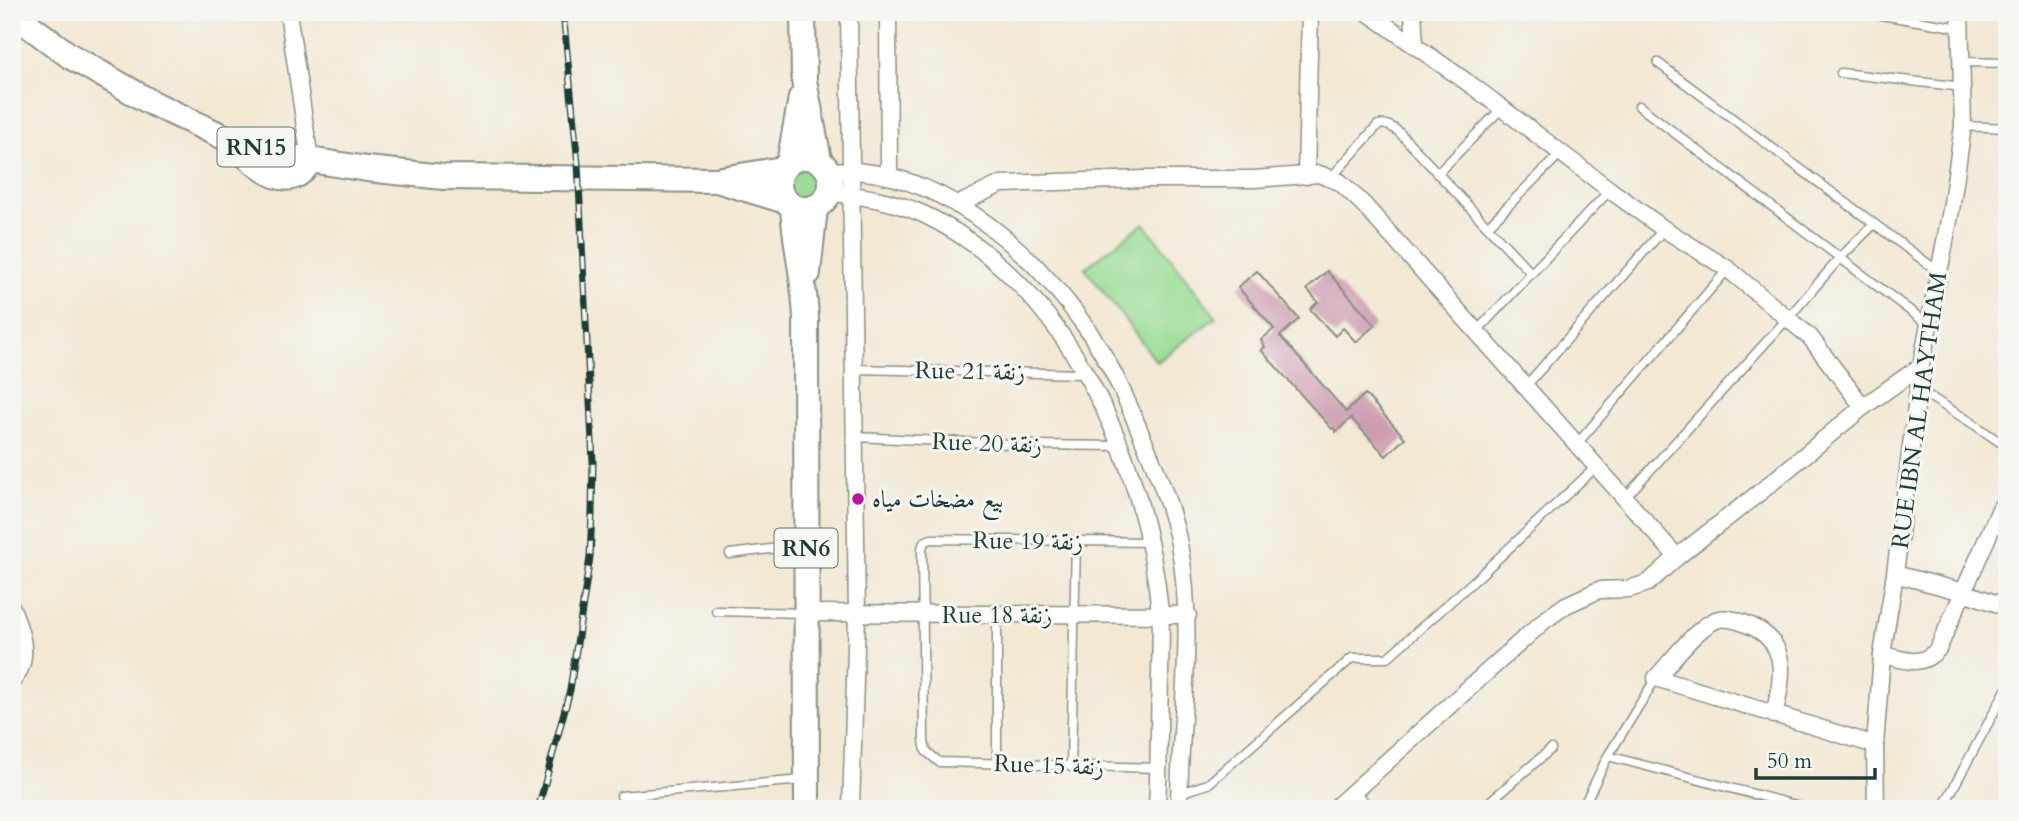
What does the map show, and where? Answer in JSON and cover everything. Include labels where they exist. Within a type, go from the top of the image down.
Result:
[{"type":"main road","name":"RN6","points":[[803,12],[804,80],[821,188],[795,241],[805,288],[807,809]]},
{"type":"main road","name":"RN15","points":[[12,13],[71,56],[152,103],[226,138],[310,160],[444,177],[716,180],[821,188]]},
{"type":"main road","name":"RN6","points":[[804,80],[779,189],[821,188]]},
{"type":"main road","points":[[786,166],[803,157],[821,188]]},
{"type":"main road","name":"RN15","points":[[716,180],[786,166]]},
{"type":"street","points":[[288,12],[310,160]]},
{"type":"street","points":[[849,12],[821,188],[854,369],[857,615],[851,809]]},
{"type":"street","points":[[888,12],[889,173]]},
{"type":"street","points":[[1306,176],[1310,12]]},
{"type":"street","points":[[1367,12],[1502,108],[1664,229],[1728,269],[1810,337],[1863,407]]},
{"type":"street","points":[[1413,12],[1415,45]]},
{"type":"street","name":"RUE IBN AL HAYTHAM","points":[[1876,809],[1874,745],[1882,655],[1921,366],[1951,209],[1963,127],[1961,20]]},
{"type":"street","points":[[957,205],[1001,184],[1320,174],[1331,178],[1352,192],[1677,557]]},
{"type":"street","points":[[821,188],[908,182],[957,205],[986,224],[1020,252],[1064,299],[1105,358],[1124,394],[1164,489],[1179,542],[1188,615],[1179,801]]},
{"type":"street","points":[[821,188],[891,203],[921,214],[965,237],[1024,287],[1050,319],[1085,374],[1131,477],[1149,542],[1161,615],[1157,809]]},
{"type":"street","points":[[1334,809],[1436,715],[1555,612],[1599,590],[1629,589],[1648,583],[1863,407],[1921,366]]},
{"type":"street","points":[[1882,655],[1921,662],[1930,658],[1938,649],[2001,507]]},
{"type":"street","points":[[1895,574],[2007,607]]},
{"type":"street","points":[[12,608],[23,644],[24,660],[19,673],[12,681]]},
{"type":"street","name":"Rue 18 زنقة","points":[[807,613],[1188,615]]},
{"type":"street","points":[[1774,715],[1783,678],[1778,652],[1769,638],[1740,621],[1720,619],[1707,625],[1656,678],[1774,715],[1874,745]]},
{"type":"lane","points":[[1863,12],[1961,20]]},
{"type":"lane","points":[[1963,62],[2007,63]]},
{"type":"lane","points":[[1658,63],[1939,272]]},
{"type":"lane","points":[[1840,73],[1963,87]]},
{"type":"lane","points":[[1639,106],[1929,325]]},
{"type":"lane","points":[[1437,174],[1502,108]]},
{"type":"lane","points":[[1331,178],[1378,125],[1383,123],[1399,132],[1532,274]]},
{"type":"lane","points":[[1963,127],[2007,128]]},
{"type":"lane","points":[[1488,226],[1561,153]]},
{"type":"lane","points":[[1476,332],[1610,190]]},
{"type":"lane","points":[[1623,499],[1839,258],[1874,224]]},
{"type":"lane","points":[[1525,387],[1664,229]]},
{"type":"lane","points":[[1576,445],[1728,269]]},
{"type":"lane","name":"Rue 21 زنقة","points":[[854,369],[1085,374]]},
{"type":"lane","points":[[1919,390],[2007,447]]},
{"type":"lane","name":"Rue 20 زنقة","points":[[855,437],[1119,446]]},
{"type":"lane","points":[[1179,801],[1208,783],[1352,658],[1387,658],[1596,467]]},
{"type":"lane","name":"Rue 19 زنقة","points":[[922,615],[922,548],[924,542],[931,539],[1149,542]]},
{"type":"lane","points":[[1071,767],[1076,542]]},
{"type":"lane","points":[[730,554],[806,544]]},
{"type":"lane","points":[[716,611],[807,613]]},
{"type":"lane","name":"Rue 15 زنقة","points":[[922,615],[924,741],[926,751],[939,762],[1158,768]]},
{"type":"lane","points":[[997,616],[997,764]]},
{"type":"lane","points":[[1582,809],[1608,756],[1656,678]]},
{"type":"lane","points":[[1942,809],[2004,699],[2007,688]]},
{"type":"lane","points":[[1481,809],[1552,749]]},
{"type":"lane","points":[[1608,756],[1810,809]]},
{"type":"lane","points":[[621,796],[807,780]]},
{"type":"lane","points":[[1354,792],[1371,809]]},
{"type":"green space","points":[[806,164],[820,169],[825,183],[820,197],[806,202],[792,197],[787,183],[792,169]]},
{"type":"green space","points":[[1144,223],[1216,317],[1157,362],[1085,268]]},
{"type":"building","points":[[1257,271],[1299,319],[1280,336],[1346,412],[1365,394],[1405,438],[1386,456],[1351,418],[1336,432],[1332,429],[1261,350],[1265,347],[1261,340],[1274,329],[1238,287]]},
{"type":"building","points":[[1327,271],[1375,325],[1356,342],[1343,328],[1335,336],[1310,309],[1318,302],[1307,289]]},
{"type":"railway","points":[[538,809],[570,690],[590,557],[592,513],[593,462],[578,164],[563,12]]},
{"type":"place","name":"بيع مضخات مياه","points":[[858,499]]}]
